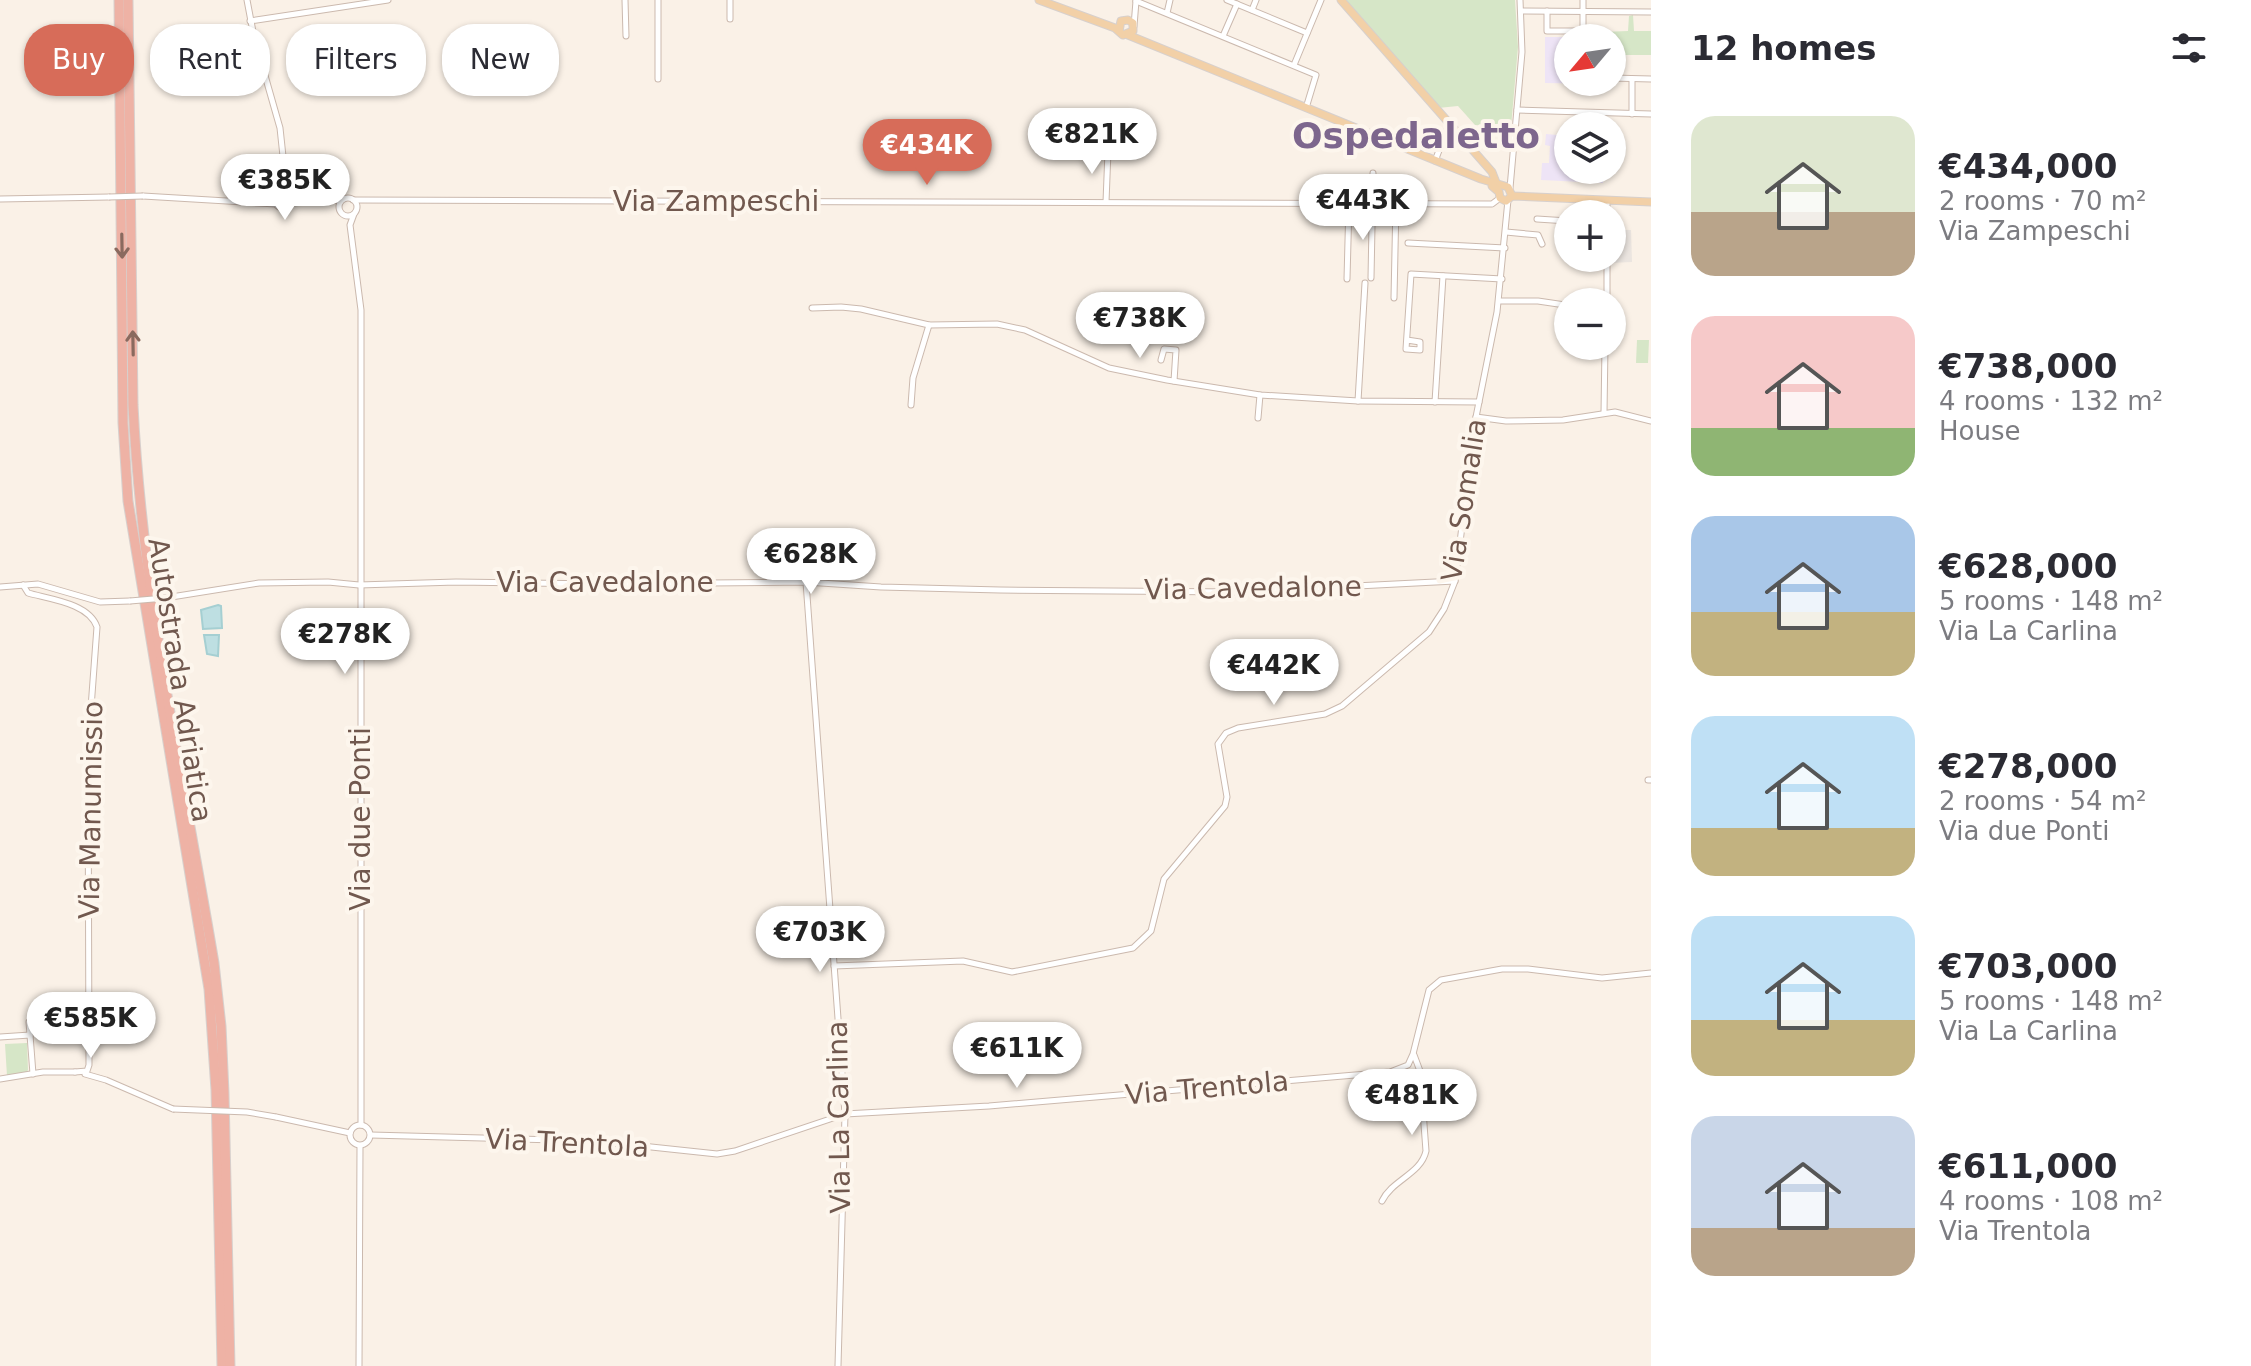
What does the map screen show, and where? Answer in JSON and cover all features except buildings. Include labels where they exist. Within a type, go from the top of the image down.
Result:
[{"type":"highway","name":"Autostrada Adriatica","points":[[119,0],[123,423],[128,501],[209,989],[216,1090],[222,1366]]},
{"type":"highway","name":"Autostrada Adriatica","points":[[128,0],[136,465],[149,583],[214,963],[221,1026],[230,1366]]},
{"type":"main road","points":[[1039,0],[1119,31],[1132,30]]},
{"type":"main road","points":[[1341,0],[1495,176],[1504,192]]},
{"type":"main road","points":[[1119,31],[1119,25],[1124,20]]},
{"type":"main road","points":[[1093,21],[1131,21],[1132,30],[1141,42],[1484,180],[1504,192],[1596,200]]},
{"type":"main road","points":[[1484,180],[1492,177],[1486,166]]},
{"type":"main road","points":[[1626,201],[1651,202]]},
{"type":"street","points":[[0,199],[143,196],[265,201],[282,208],[289,198],[280,128],[247,0]]},
{"type":"street","points":[[309,0],[311,11]]},
{"type":"street","points":[[250,21],[388,0]]},
{"type":"street","points":[[625,0],[626,36]]},
{"type":"street","points":[[658,0],[658,79]]},
{"type":"street","points":[[730,0],[730,19]]},
{"type":"street","points":[[1167,13],[1170,0]]},
{"type":"street","points":[[1227,0],[1307,33]]},
{"type":"street","points":[[1252,10],[1256,0]]},
{"type":"street","name":"Via Somalia","points":[[834,966],[963,961],[1012,972],[1133,948],[1151,931],[1164,879],[1225,806],[1227,797],[1218,752],[1220,739],[1232,729],[1325,714],[1342,706],[1429,632],[1444,609],[1455,581],[1476,417],[1499,301],[1506,232],[1504,192],[1517,110],[1522,52],[1520,0]]},
{"type":"street","points":[[1547,11],[1547,31],[1583,31],[1583,0]]},
{"type":"street","points":[[1135,1],[1317,76],[1305,108]]},
{"type":"street","points":[[1124,20],[1135,1]]},
{"type":"street","points":[[1132,30],[1135,1]]},
{"type":"street","points":[[1294,65],[1318,1]]},
{"type":"street","points":[[1223,36],[1237,4]]},
{"type":"street","points":[[1521,11],[1651,12]]},
{"type":"street","points":[[1626,79],[1651,79]]},
{"type":"street","points":[[1632,79],[1632,114]]},
{"type":"street","points":[[1517,110],[1651,114]]},
{"type":"street","points":[[1106,202],[1109,121]]},
{"type":"street","points":[[1435,161],[1449,124]]},
{"type":"street","points":[[1095,133],[1095,151],[1108,151]]},
{"type":"street","points":[[1371,278],[1373,173]]},
{"type":"street","points":[[276,204],[286,181]]},
{"type":"street","name":"Via Zampeschi","points":[[341,203],[1492,204],[1504,192]]},
{"type":"street","points":[[265,201],[278,195],[301,202],[341,203]]},
{"type":"street","name":"Via due Ponti","points":[[350,225],[357,202]]},
{"type":"street","name":"Via due Ponti","points":[[341,203],[350,225],[361,310],[361,1125]]},
{"type":"street","points":[[1347,279],[1349,203]]},
{"type":"street","points":[[1394,298],[1396,203]]},
{"type":"street","points":[[344,214],[354,214]]},
{"type":"street","points":[[1537,219],[1554,220]]},
{"type":"street","points":[[1506,232],[1538,235],[1542,244]]},
{"type":"street","points":[[1408,243],[1505,248]]},
{"type":"street","points":[[1407,340],[1405,312],[1411,274],[1502,279]]},
{"type":"street","points":[[1435,402],[1443,276]]},
{"type":"street","points":[[1358,401],[1365,283]]},
{"type":"street","points":[[1499,301],[1554,303]]},
{"type":"street","points":[[812,308],[861,309],[929,325],[997,324],[1025,330],[1109,368],[1260,395],[1358,401],[1479,402]]},
{"type":"street","points":[[911,405],[913,378],[929,325]]},
{"type":"street","points":[[1161,360],[1164,349],[1176,350],[1174,381]]},
{"type":"street","points":[[1604,413],[1605,360]]},
{"type":"street","points":[[1258,418],[1260,395]]},
{"type":"street","points":[[1476,417],[1506,421],[1563,420],[1621,413],[1651,421]]},
{"type":"street","name":"Via Cavedalone","points":[[0,587],[38,584],[100,602],[165,598],[259,583],[806,582],[1000,590],[1238,592],[1455,581]]},
{"type":"street","name":"Via La Carlina","points":[[806,582],[845,1114],[838,1366]]},
{"type":"street","name":"Via Manumissio","points":[[23,585],[28,593],[47,596],[89,614],[97,627],[88,748],[89,1065],[87,1071],[75,1072]]},
{"type":"street","points":[[1382,1201],[1389,1189],[1419,1166],[1425,1157],[1427,1145],[1420,1071],[1413,1054],[1429,990],[1441,980],[1502,969],[1602,978],[1651,973]]},
{"type":"street","points":[[33,1074],[29,1022],[41,1021],[42,1035]]},
{"type":"street","points":[[0,1037],[30,1035]]},
{"type":"street","name":"Via Trentola","points":[[371,1135],[595,1141],[717,1154],[735,1151],[845,1114],[1003,1105],[1390,1072],[1408,1065],[1413,1054]]},
{"type":"street","points":[[0,1079],[65,1070],[106,1080],[173,1109],[247,1112],[350,1133]]},
{"type":"street","points":[[361,1125],[369,1129],[371,1135],[369,1141],[360,1146],[352,1141],[350,1133],[354,1127],[361,1125]]},
{"type":"street","points":[[359,1366],[360,1146]]},
{"type":"shaded area","points":[[1545,37],[1554,37],[1554,83],[1545,83]]},
{"type":"shaded area","points":[[1546,134],[1554,135],[1554,181],[1541,180],[1542,163],[1549,163],[1550,146],[1545,145]]},
{"type":"shaded area","points":[[1626,230],[1631,230],[1632,262],[1626,262]]},
{"type":"green space","points":[[1344,0],[1515,0],[1518,47],[1511,127],[1475,125],[1458,106],[1438,108]]},
{"type":"green space","points":[[1633,15],[1634,31],[1651,31],[1651,55],[1626,55],[1629,16]]},
{"type":"green space","points":[[1637,340],[1649,340],[1648,363],[1636,363]]},
{"type":"green space","points":[[27,1043],[28,1070],[7,1076],[5,1044]]},
{"type":"water","points":[[221,606],[222,628],[203,629],[201,610]]},
{"type":"water","points":[[204,635],[219,635],[218,656],[207,654]]},
{"type":"district","name":"Ospedaletto","points":[[1416,135]]}]
